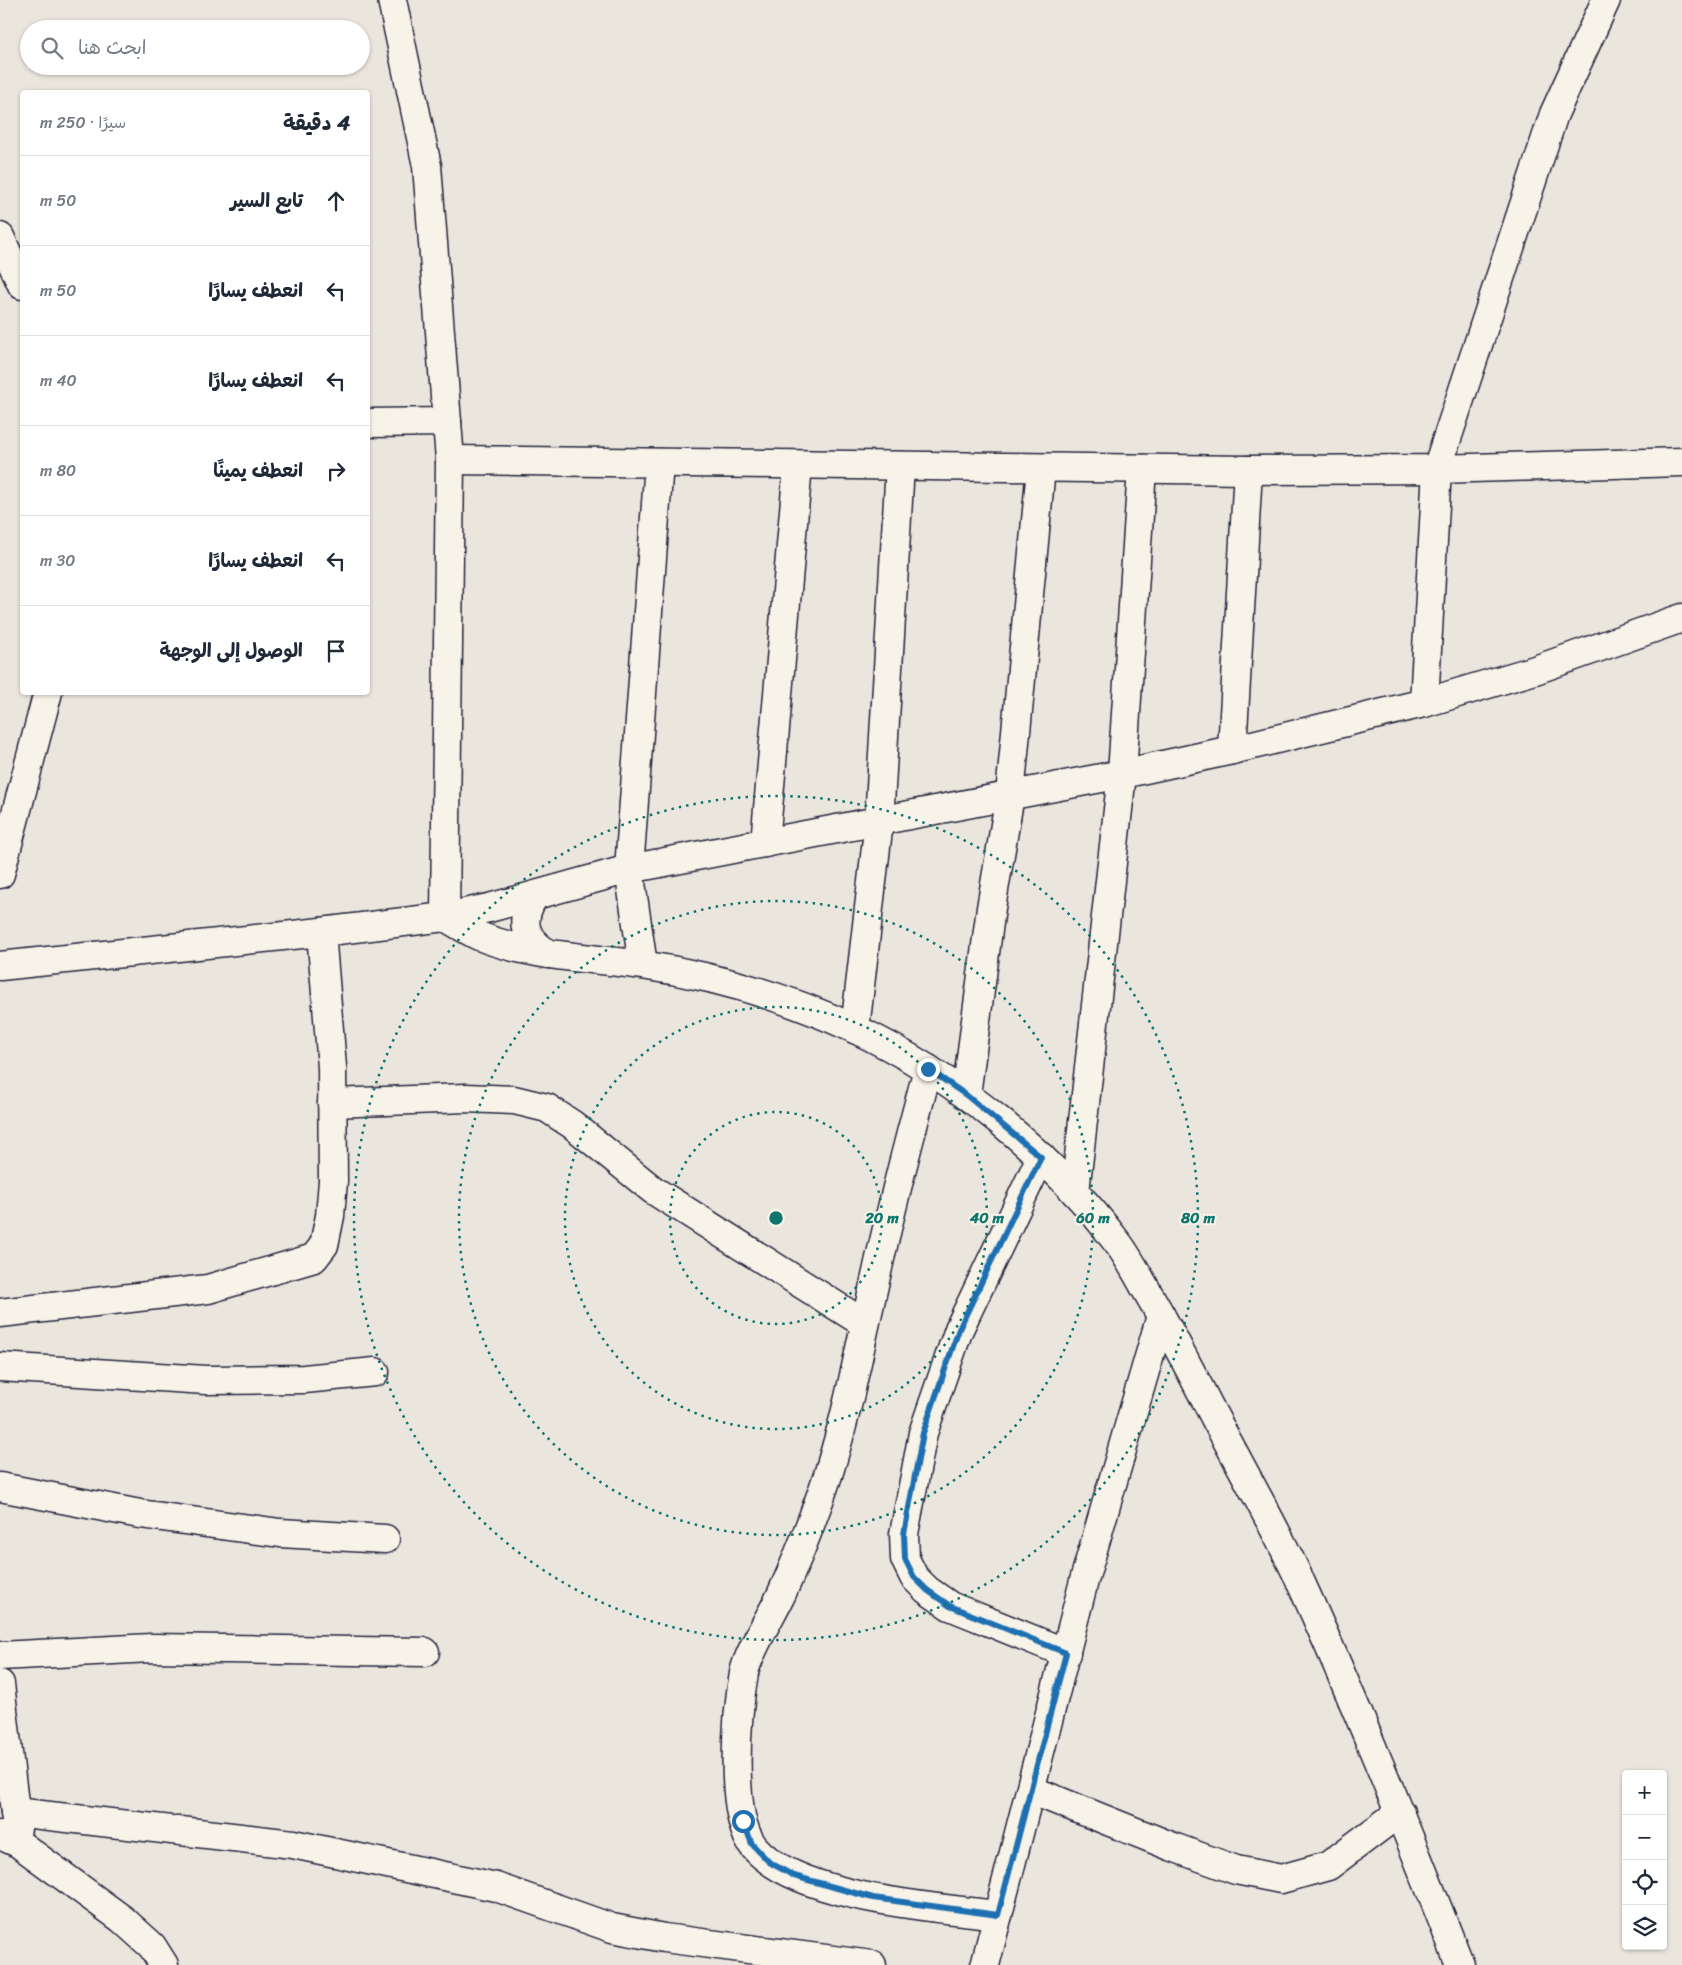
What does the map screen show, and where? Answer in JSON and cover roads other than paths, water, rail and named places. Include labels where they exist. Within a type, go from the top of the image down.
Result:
[{"type":"street","points":[[392,0],[427,166],[450,460],[445,917]]},
{"type":"street","points":[[1424,703],[1437,468],[1554,114],[1606,0]]},
{"type":"street","points":[[0,237],[20,280]]},
{"type":"street","points":[[370,423],[447,422]]},
{"type":"street","points":[[450,460],[798,466],[1248,470],[1682,462]]},
{"type":"street","points":[[644,965],[629,869],[659,463]]},
{"type":"street","points":[[765,843],[798,466]]},
{"type":"street","points":[[855,1029],[879,821],[900,466]]},
{"type":"street","points":[[966,1095],[991,908],[1010,795],[1040,468]]},
{"type":"street","points":[[1075,1192],[1122,774],[1142,468]]},
{"type":"street","points":[[1232,750],[1248,470]]},
{"type":"street","points":[[0,966],[445,917],[534,896],[629,869],[1122,774],[1232,750],[1424,703],[1535,670],[1682,618]]},
{"type":"street","points":[[0,874],[47,695]]},
{"type":"street","points":[[534,896],[527,908],[526,929],[528,936],[537,947],[549,954]]},
{"type":"street","points":[[445,917],[478,935],[512,947],[549,954],[644,965],[716,979],[787,1000],[855,1029],[928,1069],[966,1095],[1041,1157],[1075,1192],[1122,1248],[1161,1316],[1294,1569],[1400,1812],[1460,1965]]},
{"type":"street","points":[[0,1313],[208,1289],[314,1258],[324,1245],[330,1216],[333,1180],[332,1067],[321,932]]},
{"type":"street","points":[[928,1069],[865,1324],[845,1421],[812,1520],[782,1593],[745,1670],[736,1737],[743,1821],[752,1844],[769,1862],[794,1876],[873,1898],[998,1915]]},
{"type":"street","points":[[332,1103],[466,1098],[514,1100],[547,1108],[573,1125],[653,1190],[865,1324]]},
{"type":"street","points":[[1041,1157],[959,1329],[923,1433],[904,1534],[905,1559],[914,1577],[927,1590],[950,1606],[1066,1653]]},
{"type":"street","points":[[985,1965],[1085,1577],[1161,1316]]},
{"type":"street","points":[[0,1367],[206,1380],[304,1379],[375,1372]]},
{"type":"street","points":[[0,1487],[140,1514],[280,1533],[385,1539]]},
{"type":"street","points":[[0,1656],[151,1648],[426,1652]]},
{"type":"street","points":[[0,1684],[15,1812],[9,1839],[122,1919],[152,1946],[164,1965]]},
{"type":"street","points":[[1031,1790],[1182,1851],[1236,1870],[1281,1879],[1328,1866],[1400,1812]]},
{"type":"street","points":[[15,1812],[293,1844],[496,1887],[612,1928],[664,1938],[872,1965]]}]
